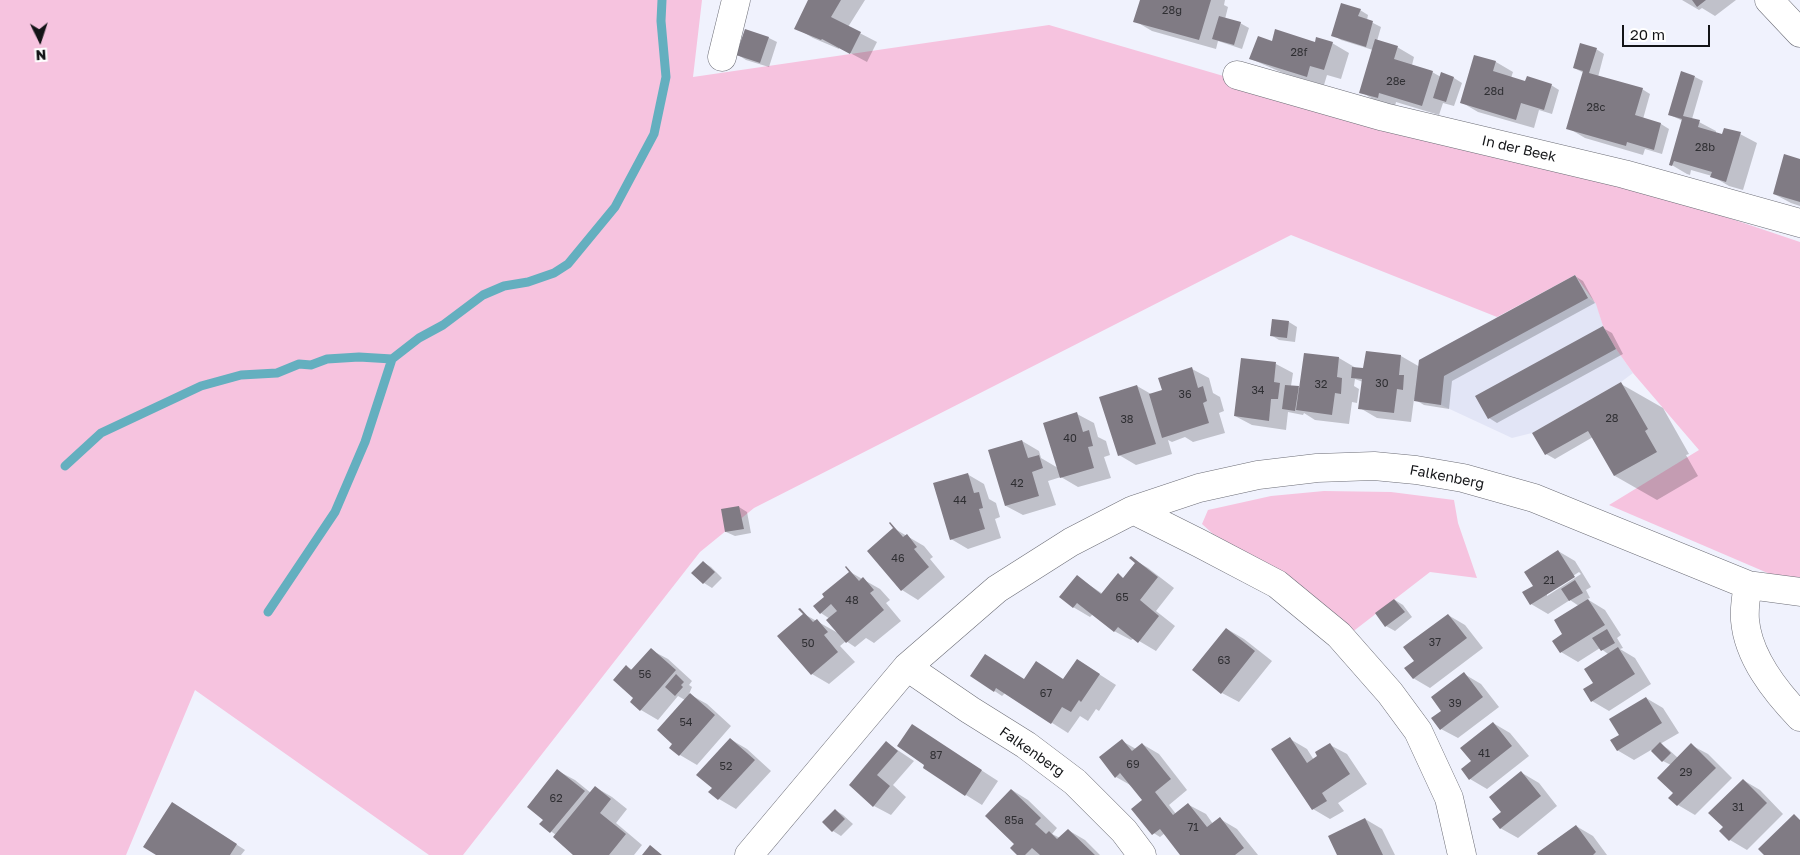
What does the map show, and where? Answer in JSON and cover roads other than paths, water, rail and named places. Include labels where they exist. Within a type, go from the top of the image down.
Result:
[{"type":"street","points":[[722,57],[736,0]]},
{"type":"street","points":[[1769,0],[1800,33]]},
{"type":"street","name":"In der Beek","points":[[1237,75],[1384,117],[1624,174],[1800,223]]},
{"type":"street","name":"Falkenberg","points":[[749,855],[907,668],[997,589],[1071,542],[1133,510],[1199,488],[1258,475],[1316,468],[1365,466],[1416,470],[1463,478],[1534,498],[1748,585],[1800,592]]},
{"type":"street","points":[[1133,510],[1277,584],[1339,635],[1390,693],[1418,731],[1449,798],[1462,855]]},
{"type":"street","points":[[1748,585],[1745,620],[1749,639],[1758,661],[1769,680],[1787,704],[1800,717]]},
{"type":"street","name":"Falkenberg","points":[[907,668],[1026,746],[1075,782],[1124,831],[1142,855]]},
{"type":"waterway","points":[[65,466],[101,433],[201,386],[241,375],[277,373],[299,364],[311,365],[327,359],[359,357],[392,359],[419,338],[443,325],[483,295],[504,286],[528,282],[554,273],[568,264],[615,207],[654,134],[666,77],[661,21],[662,0]]},
{"type":"waterway","points":[[268,612],[335,512],[365,442],[392,359]]}]
